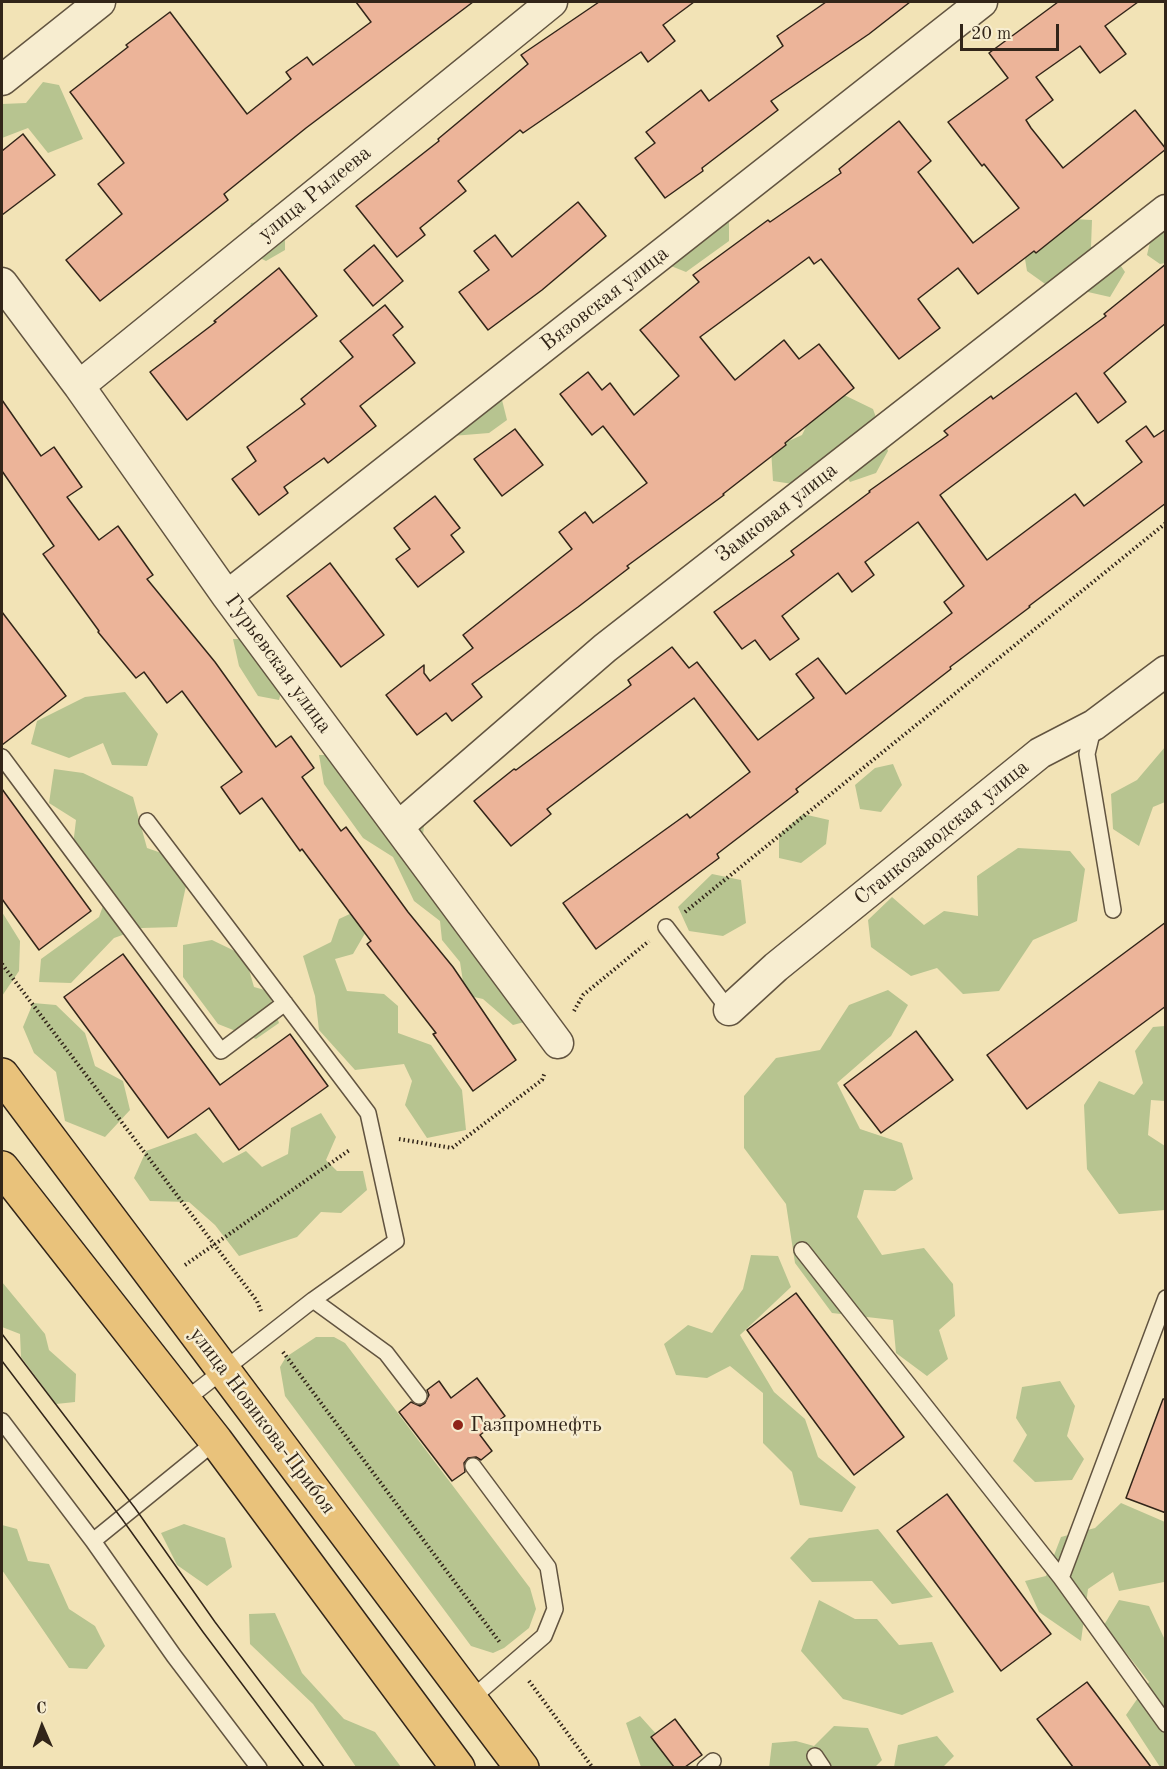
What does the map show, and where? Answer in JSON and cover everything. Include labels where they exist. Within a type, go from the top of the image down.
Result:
[{"type":"main road","name":"улица Новикова-Прибоя","points":[[2,1075],[522,1767]]},
{"type":"main road","points":[[2,1168],[216,1441],[458,1767]]},
{"type":"street","points":[[2,80],[100,2]]},
{"type":"street","name":"улица Рылеева","points":[[79,386],[552,2]]},
{"type":"street","name":"Вязовская улица","points":[[227,596],[982,2]]},
{"type":"street","name":"Замковая улица","points":[[398,827],[605,648],[1166,210]]},
{"type":"street","name":"Гурьевская улица","points":[[2,283],[79,386],[227,596],[558,1043]]},
{"type":"street","name":"Станкозаводская улица","points":[[729,1010],[776,967],[1040,753],[1094,725],[1166,671]]},
{"type":"lane","points":[[1094,725],[1087,754],[1113,910]]},
{"type":"lane","points":[[2,757],[221,1051],[285,1003]]},
{"type":"lane","points":[[147,821],[368,1113],[396,1241],[314,1300],[184,1401]]},
{"type":"lane","points":[[666,927],[729,1010]]},
{"type":"lane","points":[[802,1250],[1061,1578],[1166,1724]]},
{"type":"lane","points":[[1061,1578],[1166,1298]]},
{"type":"lane","points":[[314,1300],[386,1353],[419,1396]]},
{"type":"lane","points":[[2,1421],[93,1541],[174,1656],[259,1767]]},
{"type":"lane","points":[[93,1541],[216,1441]]},
{"type":"lane","points":[[471,1699],[544,1636],[555,1609],[548,1567],[473,1466]]},
{"type":"path","points":[[2,964],[257,1301],[270,1335],[593,1767]]},
{"type":"green space","points":[[43,82],[59,85],[83,139],[48,153],[28,128],[2,138],[2,104],[26,103]]},
{"type":"green space","points":[[729,214],[729,241],[686,272],[666,264]]},
{"type":"green space","points":[[1074,219],[1092,220],[1091,247],[1109,248],[1125,272],[1110,297],[1088,292],[1080,267],[1062,271],[1048,286],[1027,271],[1023,247]]},
{"type":"green space","points":[[271,220],[285,232],[285,250],[266,261],[244,250],[251,223]]},
{"type":"green space","points":[[1165,225],[1165,263],[1160,264],[1147,255],[1153,229]]},
{"type":"green space","points":[[500,392],[507,420],[489,433],[452,436]]},
{"type":"green space","points":[[838,392],[873,409],[888,451],[876,473],[850,482],[834,454],[807,469],[799,485],[773,481],[771,449],[802,435],[815,409]]},
{"type":"green space","points":[[233,639],[251,639],[284,681],[279,700],[258,696],[239,666]]},
{"type":"green space","points":[[125,692],[158,734],[147,766],[112,765],[103,743],[69,758],[31,744],[37,721],[85,697]]},
{"type":"green space","points":[[1165,747],[1165,802],[1153,807],[1139,846],[1113,829],[1111,794],[1137,780]]},
{"type":"green space","points":[[319,755],[341,755],[382,800],[424,826],[420,861],[528,1021],[513,1025],[483,999],[465,995],[460,962],[442,940],[440,921],[414,901],[393,857],[363,838],[324,784]]},
{"type":"green space","points":[[893,764],[902,785],[881,812],[860,809],[855,785],[875,768]]},
{"type":"green space","points":[[54,769],[83,773],[133,797],[147,848],[170,856],[186,886],[177,927],[142,928],[114,938],[71,983],[39,982],[41,959],[99,917],[108,892],[71,862],[76,820],[49,803]]},
{"type":"green space","points":[[803,814],[829,820],[826,844],[801,863],[779,858],[779,835]]},
{"type":"green space","points":[[1018,848],[1070,851],[1085,869],[1077,921],[1033,940],[999,991],[963,994],[937,968],[911,976],[871,947],[868,920],[892,897],[924,925],[944,911],[978,916],[977,876]]},
{"type":"green space","points":[[712,874],[741,880],[746,923],[723,936],[689,931],[678,907]]},
{"type":"green space","points":[[367,906],[378,911],[353,954],[335,959],[347,991],[384,994],[398,1006],[398,1033],[431,1045],[462,1090],[466,1130],[427,1138],[405,1105],[412,1081],[404,1064],[355,1070],[319,1030],[315,996],[303,956],[331,942],[339,919]]},
{"type":"green space","points":[[2,912],[20,941],[19,971],[2,996]]},
{"type":"green space","points":[[212,940],[245,956],[254,987],[268,991],[279,1023],[256,1039],[218,1024],[183,977],[183,945]]},
{"type":"green space","points":[[888,990],[908,1005],[891,1036],[837,1083],[860,1129],[902,1143],[913,1179],[895,1191],[864,1190],[857,1217],[882,1255],[924,1248],[953,1284],[955,1316],[939,1330],[948,1359],[927,1376],[896,1353],[893,1320],[832,1313],[795,1263],[786,1204],[744,1148],[744,1096],[776,1058],[820,1050],[849,1005]]},
{"type":"green space","points":[[33,1003],[56,1005],[85,1033],[95,1066],[123,1081],[130,1110],[105,1137],[65,1121],[56,1072],[34,1053],[23,1027]]},
{"type":"green space","points":[[1165,1026],[1165,1101],[1151,1100],[1148,1135],[1165,1146],[1165,1210],[1119,1214],[1087,1169],[1084,1105],[1099,1081],[1134,1095],[1143,1083],[1135,1051],[1153,1027]]},
{"type":"green space","points":[[321,1113],[336,1137],[326,1160],[337,1171],[363,1171],[367,1190],[341,1213],[321,1212],[297,1237],[239,1256],[215,1225],[189,1202],[150,1201],[134,1178],[146,1151],[196,1133],[223,1163],[246,1151],[262,1167],[288,1154],[291,1128]]},
{"type":"green space","points":[[751,1255],[778,1256],[791,1287],[740,1335],[774,1392],[805,1419],[818,1457],[856,1487],[842,1512],[800,1505],[792,1472],[763,1443],[763,1393],[730,1366],[707,1378],[676,1375],[664,1344],[688,1325],[712,1333],[743,1289]]},
{"type":"green space","points":[[2,1282],[45,1334],[49,1350],[76,1374],[75,1402],[56,1404],[21,1357],[20,1334],[2,1327]]},
{"type":"green space","points":[[316,1337],[334,1337],[345,1343],[530,1588],[536,1609],[529,1628],[504,1648],[493,1653],[471,1646],[285,1396],[280,1367],[286,1357]]},
{"type":"green space","points":[[1060,1381],[1075,1406],[1067,1436],[1084,1459],[1072,1480],[1035,1482],[1013,1461],[1027,1435],[1016,1418],[1022,1387]]},
{"type":"green space","points":[[1121,1503],[1165,1522],[1165,1584],[1164,1582],[1119,1591],[1113,1572],[1088,1589],[1081,1641],[1039,1612],[1025,1581],[1046,1576],[1061,1537],[1095,1528]]},
{"type":"green space","points":[[184,1524],[225,1538],[232,1567],[207,1586],[177,1565],[161,1533]]},
{"type":"green space","points":[[2,1525],[17,1529],[28,1561],[49,1564],[69,1609],[95,1626],[105,1646],[87,1669],[69,1668],[2,1570]]},
{"type":"green space","points":[[878,1529],[933,1597],[892,1604],[872,1581],[812,1582],[790,1558],[809,1538]]},
{"type":"green space","points":[[819,1600],[855,1619],[877,1619],[899,1645],[932,1642],[954,1692],[902,1715],[843,1699],[801,1651]]},
{"type":"green space","points":[[1119,1600],[1149,1606],[1165,1640],[1165,1767],[1160,1767],[1126,1715],[1149,1682],[1104,1625]]},
{"type":"green space","points":[[275,1613],[302,1673],[344,1719],[375,1732],[401,1767],[356,1767],[313,1704],[250,1644],[249,1614]]},
{"type":"green space","points":[[640,1716],[676,1756],[671,1767],[641,1767],[626,1723]]},
{"type":"green space","points":[[834,1726],[868,1728],[882,1760],[875,1767],[769,1768],[772,1743],[796,1741],[814,1746]]},
{"type":"green space","points":[[937,1736],[954,1756],[943,1767],[894,1767],[898,1745]]},
{"type":"building","points":[[356,2],[473,2],[306,128],[224,194],[228,200],[100,301],[66,260],[122,214],[98,184],[124,163],[70,92],[170,12],[247,114],[291,79],[286,72],[307,57],[313,65],[371,22]]},
{"type":"building","points":[[599,2],[694,2],[663,25],[675,41],[648,62],[641,52],[523,133],[520,130],[458,181],[466,191],[420,228],[425,235],[397,257],[356,206],[439,141],[438,139],[528,64],[521,55]]},
{"type":"building","points":[[826,2],[910,2],[869,34],[771,101],[778,110],[702,168],[703,171],[665,198],[635,158],[655,143],[646,132],[701,90],[709,101],[783,46],[777,36]]},
{"type":"building","points":[[1058,2],[1138,2],[1105,26],[1126,54],[1100,73],[1080,46],[1036,77],[1053,100],[1026,120],[1031,128],[1063,168],[1135,110],[1166,149],[1036,253],[1034,251],[978,294],[958,268],[918,299],[940,328],[899,359],[821,259],[814,264],[809,257],[700,337],[735,380],[784,340],[799,359],[819,344],[854,388],[724,495],[627,566],[629,568],[578,607],[472,684],[482,697],[452,721],[446,713],[417,735],[386,695],[424,665],[424,673],[430,681],[473,648],[463,635],[572,549],[559,532],[585,512],[593,523],[647,483],[603,426],[592,435],[560,394],[588,372],[602,390],[610,383],[634,415],[679,376],[640,330],[699,282],[693,275],[768,220],[770,222],[841,173],[839,169],[899,121],[931,161],[918,172],[973,243],[1019,208],[948,122],[1008,78],[989,53]]},
{"type":"building","points":[[23,134],[55,175],[2,215],[2,151]]},
{"type":"building","points":[[578,202],[606,236],[542,290],[488,330],[459,292],[489,270],[474,251],[495,235],[512,257]]},
{"type":"building","points":[[374,245],[403,281],[373,306],[344,270]]},
{"type":"building","points":[[1166,264],[1166,323],[1104,373],[1126,402],[1098,423],[1076,393],[940,495],[987,560],[1075,494],[1084,506],[1142,462],[1126,441],[1146,426],[1154,437],[1166,429],[1166,503],[950,667],[951,669],[796,789],[798,792],[717,854],[719,858],[596,949],[563,903],[687,814],[690,818],[750,772],[694,698],[547,809],[551,814],[511,846],[474,801],[514,769],[516,770],[631,685],[628,680],[672,647],[689,668],[697,662],[758,740],[814,698],[796,674],[818,658],[846,694],[952,613],[944,602],[964,586],[918,522],[865,562],[874,575],[852,592],[838,573],[782,616],[799,639],[770,660],[755,640],[742,649],[714,612],[794,555],[791,551],[869,491],[948,435],[944,431],[991,396],[993,399],[1106,316],[1104,314]]},
{"type":"building","points":[[279,268],[317,316],[187,420],[150,372],[216,322],[214,321]]},
{"type":"building","points":[[385,305],[403,327],[393,335],[415,363],[360,406],[376,426],[328,463],[324,458],[284,487],[288,493],[259,515],[232,479],[256,461],[247,447],[305,404],[301,399],[353,357],[340,341]]},
{"type":"building","points":[[2,400],[41,456],[54,447],[82,487],[67,497],[99,540],[118,526],[153,575],[147,579],[215,662],[276,747],[291,736],[314,768],[302,777],[341,831],[346,827],[408,912],[453,967],[516,1060],[473,1091],[433,1034],[436,1033],[367,944],[371,941],[302,849],[300,851],[262,798],[240,814],[221,787],[242,772],[182,691],[167,703],[144,672],[136,678],[98,632],[43,554],[54,546],[2,471]]},
{"type":"building","points":[[515,429],[543,465],[502,496],[474,459]]},
{"type":"building","points":[[435,496],[460,528],[451,535],[464,552],[418,587],[396,559],[410,549],[394,528]]},
{"type":"building","points":[[330,563],[384,635],[341,667],[287,596]]},
{"type":"building","points":[[2,612],[66,696],[2,745]]},
{"type":"building","points":[[2,789],[91,911],[39,950],[2,899]]},
{"type":"building","points":[[1166,922],[1166,1006],[1027,1109],[987,1055]]},
{"type":"building","points":[[123,954],[220,1085],[290,1034],[328,1086],[239,1150],[209,1108],[168,1138],[64,997]]},
{"type":"building","points":[[916,1031],[953,1080],[881,1133],[844,1085]]},
{"type":"building","points":[[796,1293],[904,1437],[854,1475],[747,1330]]},
{"type":"building","points":[[477,1378],[505,1416],[480,1435],[492,1451],[481,1460],[476,1457],[468,1458],[464,1463],[465,1472],[452,1481],[399,1412],[411,1402],[420,1406],[425,1403],[429,1395],[427,1390],[439,1381],[451,1398]]},
{"type":"building","points":[[1163,1399],[1166,1399],[1166,1513],[1126,1498]]},
{"type":"building","points":[[947,1494],[1051,1634],[1001,1671],[897,1531]]},
{"type":"building","points":[[1087,1682],[1151,1767],[1073,1767],[1037,1719]]},
{"type":"building","points":[[675,1719],[702,1755],[685,1767],[674,1767],[651,1737]]},
{"type":"tram line","points":[[2,1334],[135,1508],[215,1622],[325,1768]]},
{"type":"tram line","points":[[2,1361],[122,1519],[305,1768]]},
{"type":"place","name":"Газпромнефть","points":[[458,1425]]}]
